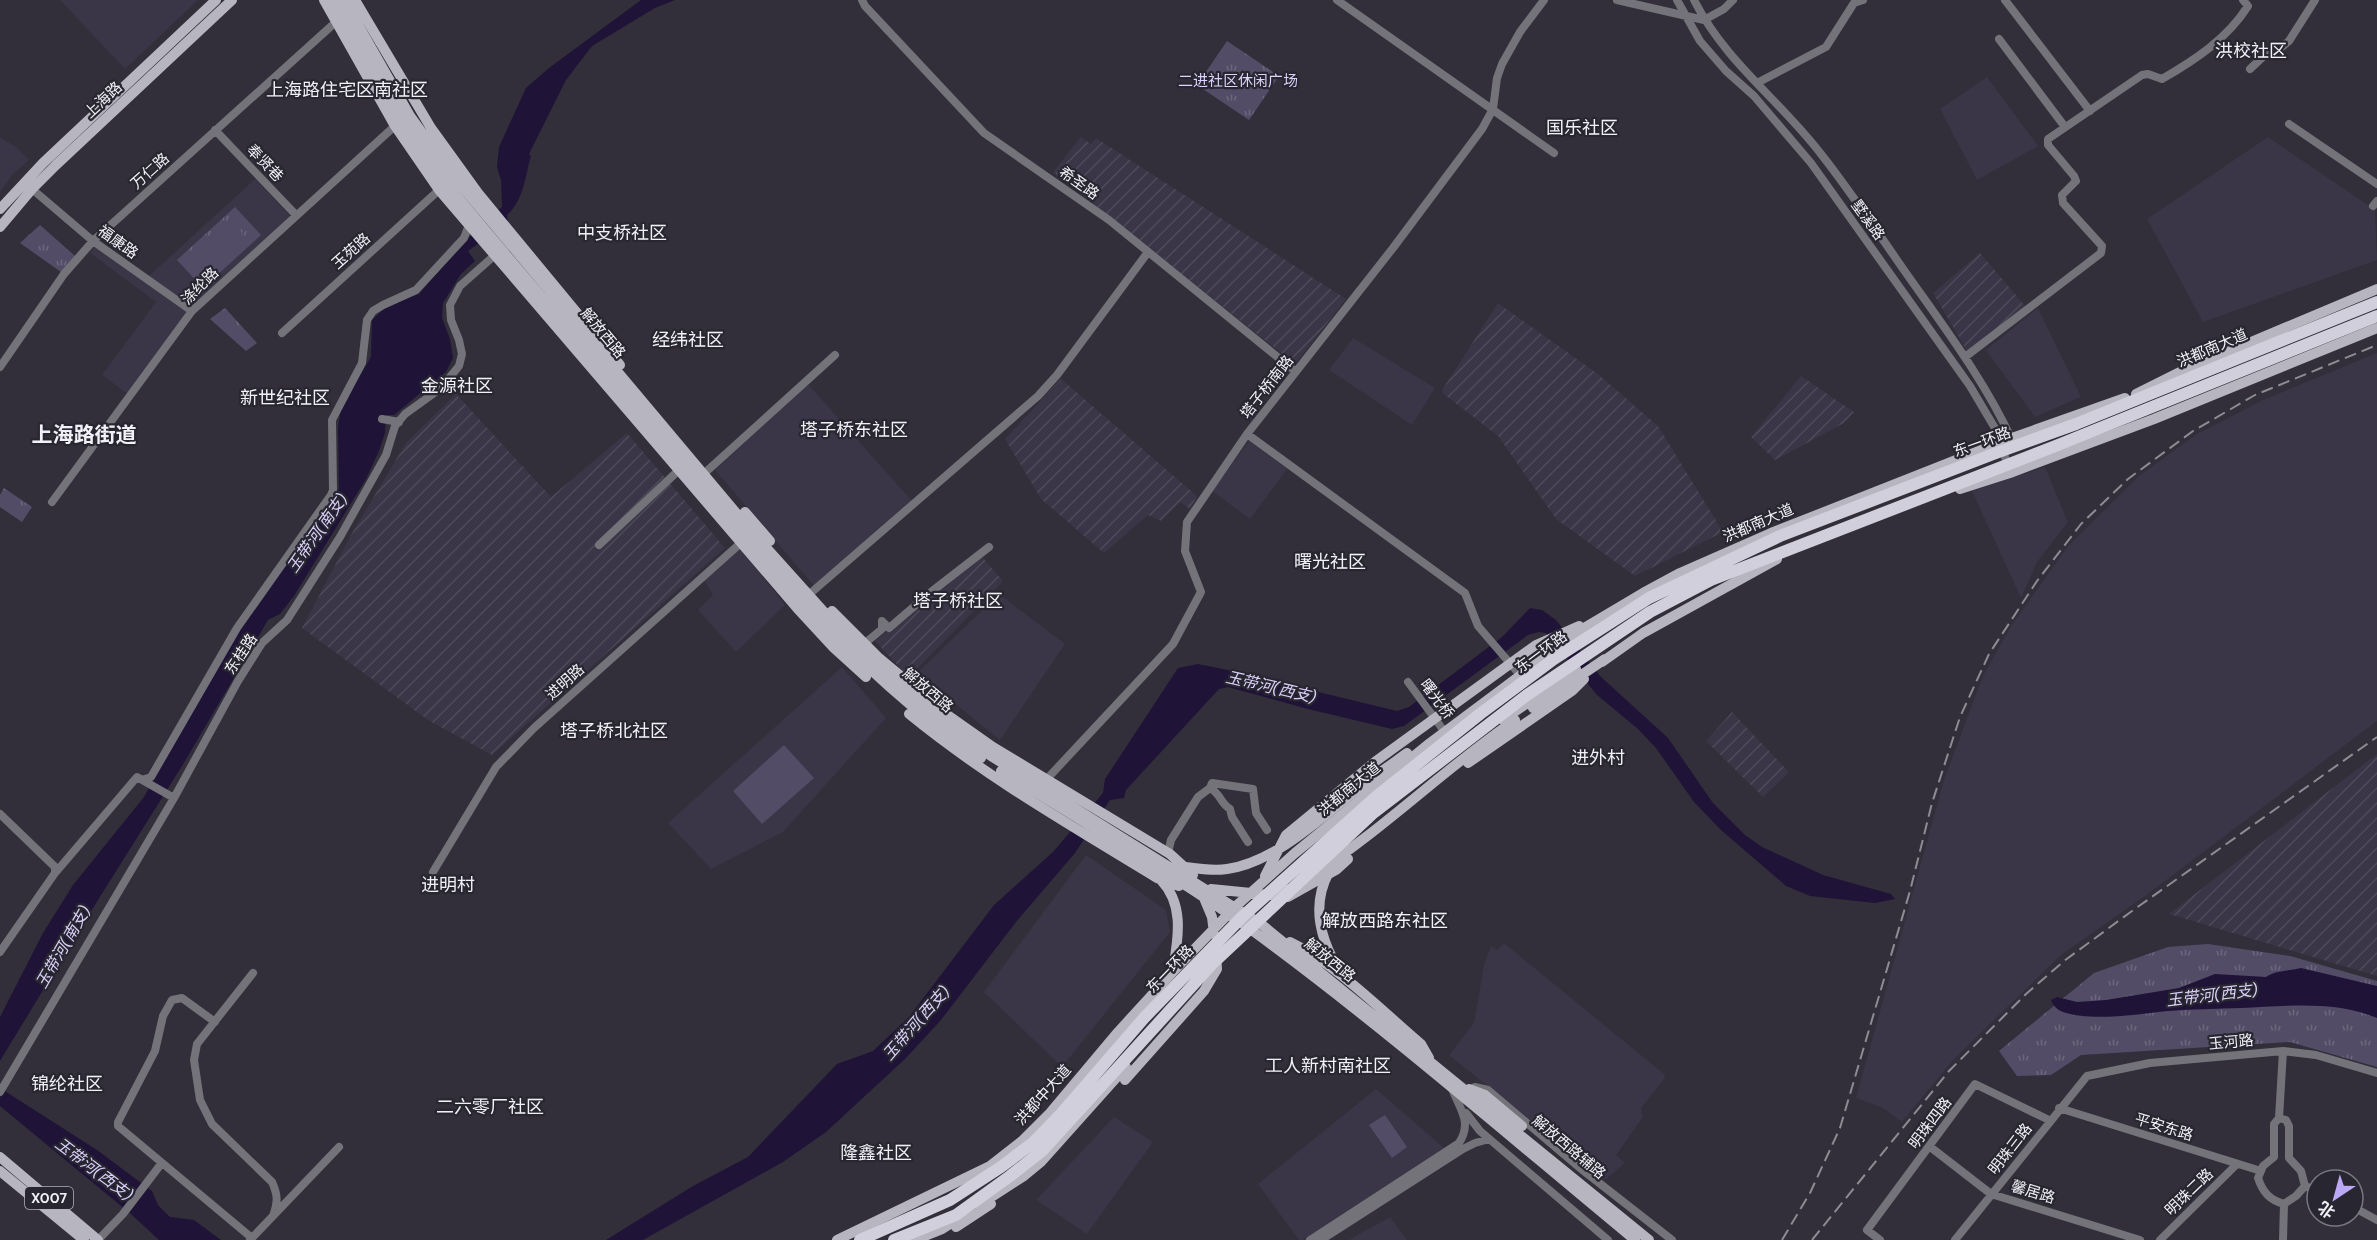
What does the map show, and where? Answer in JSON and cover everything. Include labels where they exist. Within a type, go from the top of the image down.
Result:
[{"type":"highway","name":"东一环路","points":[[860,1240],[950,1200],[1001,1167],[1034,1142],[1144,1018],[1242,917],[1377,796],[1470,722],[1570,648],[1649,598],[1780,536],[2076,424],[2377,302]]},
{"type":"highway","name":"东一环路","points":[[894,1240],[956,1215],[1043,1150],[1213,963],[1372,814],[1447,754],[1592,649],[1650,612],[1711,580],[2058,445],[2377,316]]},
{"type":"main road","name":"上海路","points":[[0,209],[43,163],[216,0]]},
{"type":"main road","name":"上海路","points":[[0,227],[32,189],[232,0]]},
{"type":"main road","points":[[324,0],[339,19],[398,124],[439,190],[499,244],[708,470],[808,590],[914,693],[988,750],[1179,866],[1201,891],[1212,917],[1217,969],[1204,992],[1093,1116],[1045,1165],[972,1218],[932,1240]]},
{"type":"main road","points":[[334,0],[339,19]]},
{"type":"main road","points":[[344,0],[410,116],[476,198]]},
{"type":"main road","points":[[355,0],[430,128],[476,198],[499,244],[679,470],[744,540],[834,648],[959,754],[1066,806],[1108,832],[1157,878],[1204,893]]},
{"type":"main road","points":[[398,124],[446,183],[470,220]]},
{"type":"main road","name":"解放西路","points":[[499,244],[744,540],[868,670],[949,736],[1001,771],[1066,806]]},
{"type":"main road","name":"解放西路","points":[[499,244],[808,590],[852,644],[910,696],[953,730],[1043,783]]},
{"type":"main road","points":[[2076,424],[2180,372],[2377,289]]},
{"type":"main road","name":"洪都南大道","points":[[1232,910],[1295,853],[1444,731],[1582,627],[1643,592],[1741,546],[2001,442],[2162,386],[2377,296]]},
{"type":"main road","points":[[1001,771],[1046,804],[1163,874],[1193,885],[1271,895],[1290,890],[1337,860],[1481,743],[1600,657],[1652,616],[1695,593],[1755,566],[2154,419],[2377,328]]},
{"type":"main road","points":[[1179,866],[1208,870],[1229,869],[1257,859],[1300,836],[1356,790],[1582,627],[1668,572],[1780,536]]},
{"type":"main road","points":[[915,1240],[942,1229],[1024,1176],[1041,1162],[1186,997],[1287,897],[1374,818],[1462,749],[1565,676],[1810,541]]},
{"type":"main road","points":[[1260,884],[1286,835],[1377,761],[1536,645],[1582,627]]},
{"type":"main road","points":[[861,643],[949,717],[1043,783],[1066,806],[1108,832],[1168,853],[1204,893]]},
{"type":"main road","points":[[1287,897],[1336,870],[1480,754],[1572,691],[1600,657]]},
{"type":"main road","name":"解放西路","points":[[1108,832],[1257,927],[1430,1061],[1455,1087],[1635,1240]]},
{"type":"main road","points":[[1337,860],[1324,884],[1319,911],[1320,930],[1326,948],[1347,981]]},
{"type":"main road","points":[[1149,866],[1168,887],[1178,912],[1178,937],[1174,963]]},
{"type":"main road","name":"洪都中大道","points":[[837,1240],[990,1166],[1022,1141],[1050,1113],[1118,1032],[1232,910]]},
{"type":"main road","name":"解放西路","points":[[1257,927],[1321,982],[1649,1240]]},
{"type":"main road","points":[[899,1223],[1002,1153],[1043,1115],[1174,963],[1194,944],[1211,936],[1238,929],[1273,933],[1307,950],[1421,1044],[1430,1061]]},
{"type":"main road","points":[[1455,1087],[1628,1240]]},
{"type":"main road","name":"解放西路辅路","points":[[1455,1087],[1485,1095],[1657,1240]]},
{"type":"main road","name":"X007","points":[[0,1157],[98,1240]]},
{"type":"main road","points":[[0,1171],[84,1240]]},
{"type":"street","name":"希圣路","points":[[862,0],[984,133],[1108,220],[1296,372]]},
{"type":"street","points":[[1337,0],[1554,153]]},
{"type":"street","name":"塔子桥南路","points":[[1043,783],[1173,644],[1201,592],[1185,551],[1187,522],[1247,434],[1482,129],[1493,110],[1497,78],[1502,64],[1520,32],[1544,0]]},
{"type":"street","points":[[1617,0],[1704,20],[1724,9],[1733,0]]},
{"type":"street","name":"墅溪路","points":[[1677,0],[1700,41],[1741,87],[1754,96],[1811,163],[1970,386],[1999,435],[2010,473]]},
{"type":"street","name":"墅溪路","points":[[1694,0],[1704,20],[1729,55],[1757,82],[1821,153],[1986,389],[2026,467]]},
{"type":"street","points":[[1757,82],[1826,47],[1854,3],[1863,0]]},
{"type":"street","points":[[2005,0],[2090,111]]},
{"type":"street","points":[[1965,357],[2101,253],[2102,246],[2063,203],[2062,199],[2076,181],[2047,142],[2050,137],[2142,75],[2148,74],[2162,79],[2207,50],[2241,16],[2247,6],[2243,0]]},
{"type":"street","points":[[2250,69],[2267,53],[2282,47],[2289,41],[2315,0]]},
{"type":"street","name":"万仁路","points":[[0,367],[64,274],[93,241],[339,19]]},
{"type":"street","points":[[1999,39],[2065,127]]},
{"type":"street","name":"涤纶路","points":[[52,502],[192,311],[398,124]]},
{"type":"street","points":[[2289,124],[2377,184]]},
{"type":"street","name":"奉贤巷","points":[[215,130],[296,215]]},
{"type":"street","name":"福康路","points":[[32,189],[93,241],[192,311]]},
{"type":"street","name":"玉苑路","points":[[282,333],[439,190]]},
{"type":"street","points":[[142,780],[151,777],[237,628],[331,495],[332,420],[339,412],[362,363],[366,320],[373,311],[383,305],[416,290],[464,238],[470,220]]},
{"type":"street","name":"东桂路","points":[[0,1092],[238,681],[262,643],[287,620],[340,537],[386,455],[393,431],[405,414],[441,388],[459,366],[462,354],[451,320],[450,305],[460,286],[499,244]]},
{"type":"street","points":[[808,590],[1038,396],[1057,375],[1148,252]]},
{"type":"street","points":[[708,470],[835,355]]},
{"type":"street","points":[[382,419],[399,422]]},
{"type":"street","points":[[1247,434],[1464,593],[1478,626],[1520,675]]},
{"type":"street","points":[[599,545],[679,470]]},
{"type":"street","name":"进明路","points":[[433,872],[496,767],[534,728],[744,540]]},
{"type":"street","points":[[861,643],[882,629],[882,621],[889,628],[989,547]]},
{"type":"street","name":"曙光桥","points":[[1408,682],[1444,731]]},
{"type":"street","points":[[0,952],[55,873],[136,777],[172,797]]},
{"type":"street","points":[[1168,853],[1171,840],[1198,797],[1210,788],[1212,783],[1253,789],[1256,813],[1267,830]]},
{"type":"street","points":[[1210,788],[1218,792],[1224,805],[1230,808],[1232,817],[1248,842]]},
{"type":"street","points":[[0,814],[50,860],[55,867],[55,873]]},
{"type":"street","points":[[253,973],[197,1044],[194,1060],[200,1100],[212,1124],[272,1182],[278,1202],[273,1216]]},
{"type":"street","points":[[215,1022],[182,998],[172,1000],[163,1016],[155,1051],[118,1126],[251,1239],[339,1147]]},
{"type":"street","points":[[2283,1051],[2279,1118],[2274,1124],[2274,1157],[2262,1166],[2258,1178],[2261,1189],[2267,1196],[2284,1204]]},
{"type":"street","name":"玉河路","points":[[2087,1076],[2150,1063],[2283,1051],[2316,1055],[2377,1073]]},
{"type":"street","name":"明珠三路","points":[[1955,1240],[2049,1120],[2087,1076]]},
{"type":"street","name":"明珠四路","points":[[1880,1240],[1867,1230],[1975,1084],[2049,1120]]},
{"type":"street","points":[[1455,1087],[1471,1121],[1608,1240]]},
{"type":"street","points":[[1310,1240],[1459,1143],[1467,1124],[1455,1087]]},
{"type":"street","points":[[1455,1087],[1488,1090],[1580,1168],[1672,1240]]},
{"type":"street","name":"平安东路","points":[[2059,1108],[2260,1172]]},
{"type":"street","points":[[2279,1118],[2286,1120],[2289,1126],[2289,1158],[2301,1171],[2305,1186],[2284,1204]]},
{"type":"street","points":[[1321,1240],[1463,1149],[1490,1139]]},
{"type":"street","name":"馨居路","points":[[1929,1146],[1991,1194],[2140,1240]]},
{"type":"street","points":[[98,1240],[123,1214],[161,1164]]},
{"type":"street","name":"明珠二路","points":[[2160,1240],[2237,1164]]},
{"type":"street","points":[[2283,1240],[2284,1204]]},
{"type":"shaded area","points":[[60,0],[198,0],[125,69]]},
{"type":"shaded area","points":[[1987,77],[2038,146],[1977,180],[1940,109]]},
{"type":"shaded area","points":[[0,137],[16,147],[29,160],[13,174],[0,192]]},
{"type":"shaded area","points":[[1081,137],[1091,144],[1096,138],[1346,299],[1295,364],[1053,172]]},
{"type":"shaded area","points":[[2268,137],[2375,210],[2377,260],[2203,322],[2147,219]]},
{"type":"shaded area","points":[[255,179],[290,216],[191,307],[149,276]]},
{"type":"shaded area","points":[[99,242],[191,309],[128,394],[102,375],[156,302],[90,253]]},
{"type":"shaded area","points":[[1980,253],[2026,307],[1967,351],[1933,293]]},
{"type":"shaded area","points":[[1498,303],[1598,374],[1658,426],[1723,532],[1635,576],[1556,519],[1498,436],[1441,392]]},
{"type":"shaded area","points":[[2038,308],[2081,397],[2035,417],[1986,350]]},
{"type":"shaded area","points":[[1353,338],[1435,388],[1412,425],[1329,370]]},
{"type":"shaded area","points":[[2377,353],[2377,721],[2145,896],[2061,955],[1954,1059],[1902,1122],[1883,1108],[1856,1098],[1944,780],[1983,676],[2011,626],[2068,546],[2139,476],[2197,434],[2263,400]]},
{"type":"shaded area","points":[[1801,376],[1854,412],[1844,423],[1775,460],[1751,437]]},
{"type":"shaded area","points":[[1061,379],[1197,496],[1190,509],[1180,502],[1161,521],[1148,515],[1104,553],[1041,499],[1005,439]]},
{"type":"shaded area","points":[[808,384],[912,501],[815,587],[715,470]]},
{"type":"shaded area","points":[[456,394],[551,497],[627,433],[725,548],[492,755],[428,720],[302,628],[351,535],[406,443]]},
{"type":"shaded area","points":[[1249,441],[1287,469],[1250,519],[1212,491]]},
{"type":"shaded area","points":[[2045,467],[2068,522],[2037,562],[2021,598],[1972,491]]},
{"type":"shaded area","points":[[739,547],[785,605],[736,652],[698,610],[713,595],[704,580]]},
{"type":"shaded area","points":[[982,557],[1003,581],[909,677],[875,641]]},
{"type":"shaded area","points":[[999,594],[1065,644],[1000,740],[917,673]]},
{"type":"shaded area","points":[[842,667],[886,718],[783,832],[711,869],[668,823]]},
{"type":"shaded area","points":[[1732,712],[1789,772],[1763,797],[1706,741]]},
{"type":"shaded area","points":[[2377,754],[2377,976],[2169,914]]},
{"type":"shaded area","points":[[1086,855],[1166,910],[1170,932],[1062,1067],[984,992]]},
{"type":"shaded area","points":[[1504,943],[1664,1074],[1665,1078],[1641,1108],[1643,1117],[1616,1155],[1625,1163],[1605,1180],[1449,1055],[1474,1023],[1484,965],[1491,946],[1497,950]]},
{"type":"shaded area","points":[[1376,1089],[1444,1148],[1303,1240],[1299,1240],[1258,1184]]},
{"type":"shaded area","points":[[1114,1117],[1153,1142],[1087,1234],[1036,1200]]},
{"type":"shaded area","points":[[1390,1217],[1407,1240],[1349,1240]]},
{"type":"green space","name":"二进社区休闲广场","points":[[1227,41],[1279,76],[1249,120],[1197,85]]},
{"type":"green space","points":[[235,207],[261,235],[203,288],[177,260]]},
{"type":"green space","points":[[234,223],[242,233],[240,240],[209,268],[196,266],[194,253],[223,225]]},
{"type":"green space","points":[[40,225],[75,256],[61,272],[20,243]]},
{"type":"green space","points":[[225,308],[257,343],[246,351],[210,319]]},
{"type":"green space","points":[[4,488],[32,507],[22,522],[0,507],[0,495]]},
{"type":"green space","points":[[784,745],[814,778],[762,824],[733,791]]},
{"type":"green space","points":[[2208,944],[2290,956],[2377,981],[2377,1067],[2290,1042],[2081,1055],[2051,1075],[2017,1076],[1999,1051],[2094,973],[2168,947]]},
{"type":"green space","points":[[1385,1115],[1407,1147],[1392,1158],[1369,1125]]},
{"type":"water","name":"玉带河(南支)","points":[[641,0],[675,0],[655,8],[592,46],[566,80],[529,154],[531,156],[523,187],[513,209],[507,215],[508,222],[468,251],[475,261],[461,274],[443,303],[442,318],[450,339],[453,358],[446,372],[394,415],[386,415],[385,433],[366,479],[294,596],[280,614],[268,620],[182,766],[0,1061],[0,1017],[43,933],[73,885],[144,797],[228,645],[339,489],[338,427],[341,408],[371,357],[372,320],[386,307],[419,294],[464,242],[502,207],[501,180],[497,167],[499,147],[526,88],[549,68]]},
{"type":"water","name":"玉带河(西支)","points":[[1530,608],[1542,610],[1556,620],[1600,676],[1668,738],[1713,803],[1745,835],[1762,847],[1823,875],[1891,894],[1895,899],[1875,903],[1810,896],[1786,886],[1721,830],[1694,802],[1656,748],[1638,729],[1597,695],[1546,633],[1528,635],[1404,726],[1392,729],[1228,687],[1219,689],[1126,790],[1124,798],[1110,800],[1075,853],[1016,922],[941,1020],[905,1059],[826,1132],[783,1162],[643,1240],[606,1240],[693,1186],[748,1157],[837,1064],[873,1051],[909,1017],[994,905],[1053,852],[1103,793],[1105,779],[1178,668],[1198,664],[1397,711],[1409,707],[1502,637]]},
{"type":"water","name":"玉带河(西支)","points":[[2301,968],[2377,986],[2377,1018],[2361,1012],[2310,1005],[2087,1016],[2061,1011],[2051,1000],[2057,997],[2077,1002],[2106,1000],[2179,988],[2215,974],[2266,977]]},
{"type":"water","name":"玉带河(西支)","points":[[0,1088],[97,1150],[152,1191],[158,1205],[170,1217],[194,1220],[221,1240],[159,1240],[0,1106]]},
{"type":"railway","points":[[1782,1240],[1810,1193],[1840,1128],[1910,891],[1932,803],[1960,717],[1989,654],[2037,581],[2081,524],[2128,479],[2193,431],[2255,395],[2377,345]]},
{"type":"railway","points":[[1812,1240],[1949,1071],[2026,994],[2064,961],[2132,911],[2377,737]]},
{"type":"district","name":"洪校社区","points":[[2251,51]]},
{"type":"district","name":"上海路住宅区南社区","points":[[347,90]]},
{"type":"district","name":"国乐社区","points":[[1582,128]]},
{"type":"district","name":"中支桥社区","points":[[622,233]]},
{"type":"district","name":"经纬社区","points":[[688,340]]},
{"type":"district","name":"金源社区","points":[[457,386]]},
{"type":"district","name":"新世纪社区","points":[[285,398]]},
{"type":"district","name":"塔子桥东社区","points":[[854,430]]},
{"type":"district","name":"上海路街道","points":[[84,435]]},
{"type":"district","name":"曙光社区","points":[[1330,562]]},
{"type":"district","name":"塔子桥社区","points":[[958,601]]},
{"type":"district","name":"塔子桥北社区","points":[[614,731]]},
{"type":"district","name":"进外村","points":[[1598,758]]},
{"type":"district","name":"进明村","points":[[448,885]]},
{"type":"district","name":"解放西路东社区","points":[[1385,921]]},
{"type":"district","name":"工人新村南社区","points":[[1328,1066]]},
{"type":"district","name":"锦纶社区","points":[[67,1084]]},
{"type":"district","name":"二六零厂社区","points":[[490,1107]]},
{"type":"district","name":"隆鑫社区","points":[[876,1153]]}]
